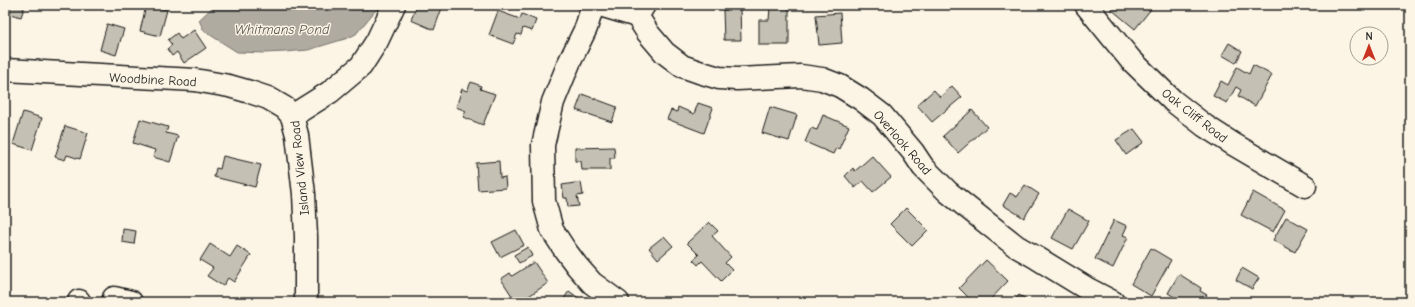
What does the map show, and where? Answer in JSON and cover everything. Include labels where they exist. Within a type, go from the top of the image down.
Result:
[{"type":"street","name":"Island View Road","points":[[306,302],[306,237],[304,194],[297,135],[292,116],[330,92],[361,66],[377,41],[394,5]]},
{"type":"street","points":[[593,5],[586,28],[569,63],[553,102],[542,145],[544,201],[552,230],[565,250],[592,283],[618,302]]},
{"type":"street","points":[[600,5],[641,10]]},
{"type":"street","name":"Oak Cliff Road","points":[[1086,5],[1130,59],[1173,101],[1205,126],[1305,186]]},
{"type":"street","name":"Overlook Road","points":[[641,10],[648,33],[665,54],[682,66],[719,78],[737,79],[802,76],[822,79],[840,86],[862,99],[882,115],[913,152],[923,167],[948,192],[1016,246],[1086,288],[1113,302]]},
{"type":"street","name":"Woodbine Road","points":[[5,70],[195,80],[229,86],[268,98],[285,108],[292,116]]},
{"type":"street","points":[[113,302],[114,298],[131,302]]},
{"type":"water","name":"Whitmans Pond","points":[[215,5],[380,5],[356,34],[348,38],[308,50],[265,53],[237,52],[204,31],[199,20]]},
{"type":"building","points":[[5,5],[25,5],[21,17],[10,14],[11,10],[5,8]]},
{"type":"building","points":[[417,5],[443,5],[434,30],[411,20]]},
{"type":"building","points":[[1115,5],[1148,5],[1147,6],[1151,9],[1135,29],[1111,9]]},
{"type":"building","points":[[146,6],[167,10],[160,36],[140,31]]},
{"type":"building","points":[[770,7],[789,8],[789,45],[759,45],[759,20],[769,20]]},
{"type":"building","points":[[740,9],[741,40],[724,40],[723,10]]},
{"type":"building","points":[[498,11],[520,19],[522,14],[536,20],[532,31],[523,28],[521,35],[517,34],[513,44],[489,35]]},
{"type":"building","points":[[840,13],[842,43],[819,45],[816,15]]},
{"type":"building","points":[[107,24],[124,29],[116,55],[100,50]]},
{"type":"building","points":[[194,30],[206,48],[184,63],[177,52],[172,56],[167,49],[172,45],[168,40],[177,33],[181,39]]},
{"type":"building","points":[[1229,43],[1242,51],[1236,63],[1222,55]]},
{"type":"building","points":[[1253,65],[1272,75],[1255,106],[1238,96],[1241,90],[1236,87],[1227,103],[1213,96],[1221,81],[1228,85],[1237,67],[1249,74]]},
{"type":"building","points":[[471,82],[481,86],[480,89],[495,94],[483,125],[463,117],[466,111],[456,107],[462,89],[467,91]]},
{"type":"building","points":[[952,86],[962,97],[932,122],[917,105],[934,90],[940,97]]},
{"type":"building","points":[[582,94],[617,107],[612,122],[576,110]]},
{"type":"building","points":[[698,103],[713,108],[704,133],[667,119],[671,110],[677,112],[678,107],[694,114]]},
{"type":"building","points":[[770,107],[797,115],[789,141],[762,133]]},
{"type":"building","points":[[972,110],[987,127],[958,153],[943,136]]},
{"type":"building","points":[[23,112],[42,118],[32,150],[13,144]]},
{"type":"building","points":[[823,115],[849,126],[839,149],[836,148],[833,154],[805,142],[811,128],[817,130]]},
{"type":"building","points":[[140,119],[168,127],[166,133],[178,136],[170,162],[153,157],[155,150],[133,143]]},
{"type":"building","points":[[65,126],[88,133],[80,159],[67,155],[65,160],[55,157]]},
{"type":"building","points":[[1134,129],[1144,142],[1126,155],[1116,140]]},
{"type":"building","points":[[614,147],[615,158],[610,158],[610,170],[582,170],[581,161],[575,161],[575,148]]},
{"type":"building","points":[[223,156],[261,165],[255,187],[214,177],[216,168],[220,169]]},
{"type":"building","points":[[872,156],[891,177],[873,192],[863,181],[855,188],[845,176],[853,168],[855,171]]},
{"type":"building","points":[[499,161],[500,178],[505,177],[506,188],[478,190],[476,163]]},
{"type":"building","points":[[581,182],[583,195],[577,196],[579,206],[568,207],[567,198],[564,198],[562,185]]},
{"type":"building","points":[[1025,185],[1039,194],[1024,218],[1003,205],[1010,193],[1017,197]]},
{"type":"building","points":[[1253,192],[1285,210],[1273,232],[1241,215]]},
{"type":"building","points":[[906,208],[928,230],[912,246],[890,224]]},
{"type":"building","points":[[1068,209],[1089,221],[1073,249],[1052,238]]},
{"type":"building","points":[[1286,217],[1308,229],[1295,252],[1273,240]]},
{"type":"building","points":[[1114,220],[1127,226],[1123,235],[1128,237],[1113,268],[1095,259]]},
{"type":"building","points":[[709,222],[718,231],[712,236],[731,257],[725,263],[732,270],[721,281],[702,261],[698,265],[693,260],[699,255],[687,243]]},
{"type":"building","points":[[123,229],[136,231],[134,244],[122,242]]},
{"type":"building","points":[[516,230],[524,245],[500,257],[492,242]]},
{"type":"building","points":[[664,236],[673,246],[658,259],[649,248]]},
{"type":"building","points":[[210,244],[230,257],[237,246],[251,255],[234,282],[228,278],[223,286],[207,276],[213,268],[200,260]]},
{"type":"building","points":[[528,247],[532,256],[519,263],[514,255]]},
{"type":"building","points":[[1151,248],[1171,260],[1151,296],[1131,284]]},
{"type":"building","points":[[986,260],[1008,281],[988,302],[973,302],[959,288]]},
{"type":"building","points":[[534,262],[548,283],[520,302],[516,302],[501,279],[510,273],[512,276]]},
{"type":"building","points":[[1242,268],[1259,278],[1252,289],[1236,280]]},
{"type":"building","points":[[1179,274],[1201,288],[1200,291],[1207,295],[1203,302],[1182,302],[1168,293]]},
{"type":"building","points":[[569,291],[584,302],[562,302]]},
{"type":"building","points":[[1019,295],[1031,302],[1014,302]]}]
